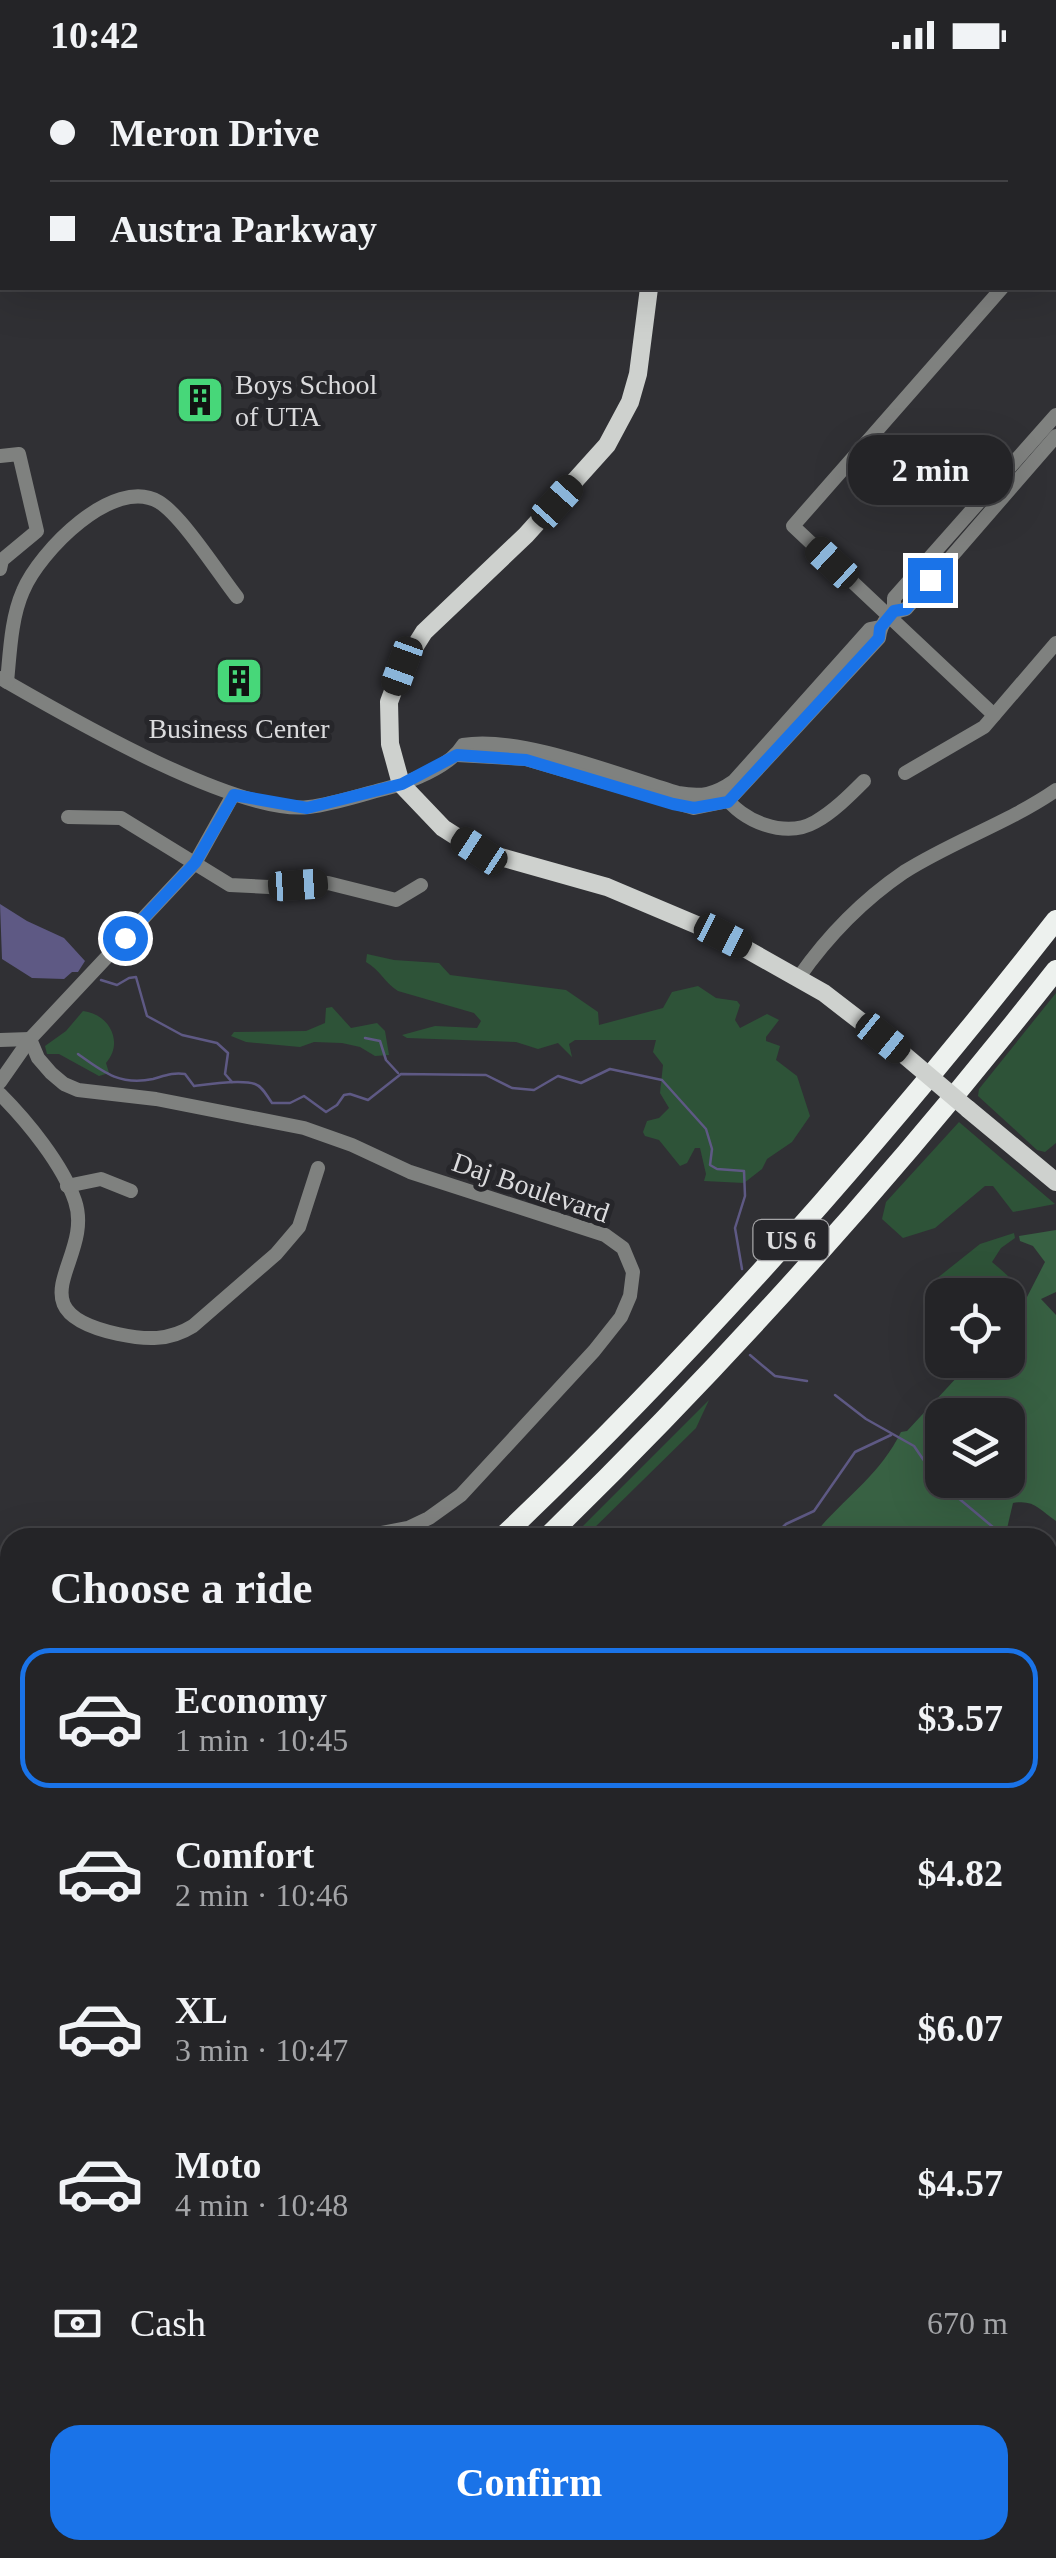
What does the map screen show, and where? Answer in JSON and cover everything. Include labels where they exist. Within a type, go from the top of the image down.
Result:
[{"type":"highway","name":"US 6","points":[[512,1528],[770,1263],[911,1102],[1056,920]]},
{"type":"highway","name":"US 6","points":[[556,1528],[685,1399],[809,1265],[948,1106],[1056,970]]},
{"type":"main road","points":[[650,290],[638,374],[630,402],[607,445],[514,548],[424,632],[402,666],[389,702],[390,744],[402,784],[444,828],[479,851],[647,902],[799,977],[903,1054],[1054,1177]]},
{"type":"street","points":[[994,715],[793,526],[1000,290]]},
{"type":"street","points":[[237,598],[164,505],[141,496],[110,500],[36,566],[17,608],[3,680],[130,747],[234,795],[307,808],[402,784],[457,755],[526,760],[702,808],[725,796],[879,638],[894,598],[1056,414]]},
{"type":"street","points":[[888,618],[906,609],[1056,436]]},
{"type":"street","points":[[0,456],[19,454],[37,531],[2,560],[0,568]]},
{"type":"street","points":[[905,773],[984,727],[1056,643]]},
{"type":"street","points":[[725,796],[735,812],[789,829],[812,824],[864,781]]},
{"type":"street","points":[[799,977],[840,926],[891,882],[1056,790]]},
{"type":"street","points":[[0,1082],[30,1039],[195,863],[234,795]]},
{"type":"street","points":[[68,817],[121,818],[230,885],[269,888],[328,883],[396,900],[421,884]]},
{"type":"street","points":[[0,1040],[30,1039]]},
{"type":"street","name":"Daj Boulevard","points":[[30,1039],[38,1058],[51,1073],[78,1090],[156,1099],[304,1128],[410,1172],[605,1236],[623,1248],[633,1272],[630,1296],[620,1318],[461,1495],[430,1518],[408,1528]]},
{"type":"street","points":[[0,1094],[31,1125],[74,1197],[80,1226],[62,1278],[62,1291],[68,1309],[84,1324],[96,1328],[156,1339],[181,1334],[193,1326],[276,1254],[299,1227],[318,1168]]},
{"type":"street","points":[[67,1186],[101,1179],[131,1191]]},
{"type":"green space","points":[[367,954],[439,963],[450,975],[566,990],[598,1012],[599,1025],[663,1008],[672,992],[698,986],[716,998],[737,1001],[740,1005],[735,1020],[740,1028],[767,1014],[779,1020],[766,1041],[780,1046],[776,1060],[797,1076],[810,1116],[792,1142],[767,1159],[762,1169],[744,1183],[704,1181],[700,1148],[695,1148],[687,1163],[680,1166],[659,1140],[643,1132],[647,1121],[659,1118],[669,1108],[660,1093],[663,1065],[653,1052],[656,1040],[575,1040],[569,1044],[572,1057],[558,1043],[538,1049],[516,1042],[407,1038],[402,1035],[435,1026],[477,1028],[481,1021],[474,1013],[398,991],[366,962]]},
{"type":"green space","points":[[1056,993],[1056,1143],[1045,1152],[1037,1150],[978,1096],[979,1089]]},
{"type":"green space","points":[[332,1007],[351,1028],[377,1023],[385,1031],[389,1055],[375,1056],[342,1043],[314,1042],[300,1047],[246,1042],[231,1036],[234,1032],[306,1031],[325,1023],[326,1008]]},
{"type":"green space","points":[[83,1011],[101,1018],[111,1031],[114,1047],[106,1063],[109,1073],[99,1076],[59,1054],[47,1054],[45,1046],[66,1031]]},
{"type":"green space","points":[[959,1122],[1055,1204],[1013,1212],[993,1186],[985,1186],[935,1228],[903,1238],[882,1219],[886,1202]]},
{"type":"green space","points":[[1056,1230],[1056,1292],[1041,1299],[1056,1315],[1056,1521],[1036,1506],[1020,1502],[1013,1503],[1007,1528],[820,1528],[871,1475],[901,1432],[907,1431],[925,1412],[925,1498],[1025,1498],[1025,1398],[938,1398],[956,1378],[1025,1378],[1025,1299],[1045,1262],[1033,1246],[1020,1241],[1019,1236]]},
{"type":"green space","points":[[1014,1233],[1015,1238],[1001,1248],[992,1262],[1009,1278],[937,1278],[980,1244]]},
{"type":"green space","points":[[709,1400],[696,1428],[594,1528],[581,1528]]},
{"type":"shaded area","points":[[0,904],[64,938],[85,961],[78,972],[64,979],[32,978],[2,959]]},
{"type":"waterway","points":[[101,980],[117,985],[136,977],[147,1016],[182,1035],[217,1043],[228,1053],[225,1074],[232,1082]]},
{"type":"waterway","points":[[365,1038],[380,1041],[386,1060],[398,1073]]},
{"type":"waterway","points":[[78,1054],[121,1079],[141,1081],[185,1074],[194,1086],[249,1083],[260,1087],[272,1103],[290,1103],[304,1096],[326,1112],[344,1095],[368,1100],[401,1074],[486,1075],[512,1088],[534,1090],[558,1076],[581,1083],[610,1069],[662,1080],[706,1129],[712,1149],[710,1165],[744,1171],[745,1196],[735,1228],[742,1269]]},
{"type":"waterway","points":[[750,1355],[775,1376],[807,1381]]},
{"type":"waterway","points":[[835,1395],[866,1419],[914,1446],[938,1481],[994,1528]]},
{"type":"waterway","points":[[782,1528],[814,1511],[855,1452],[891,1435]]},
{"type":"place","name":"Boys School of UTA","points":[[200,400]]},
{"type":"place","name":"Business Center","points":[[239,681]]},
{"type":"route","points":[[125,938],[195,863],[234,795],[307,808],[402,784],[457,755],[466,758],[478,754],[526,760],[673,804],[702,808],[728,802],[879,638],[880,628],[894,611],[906,609],[930,580]]}]
